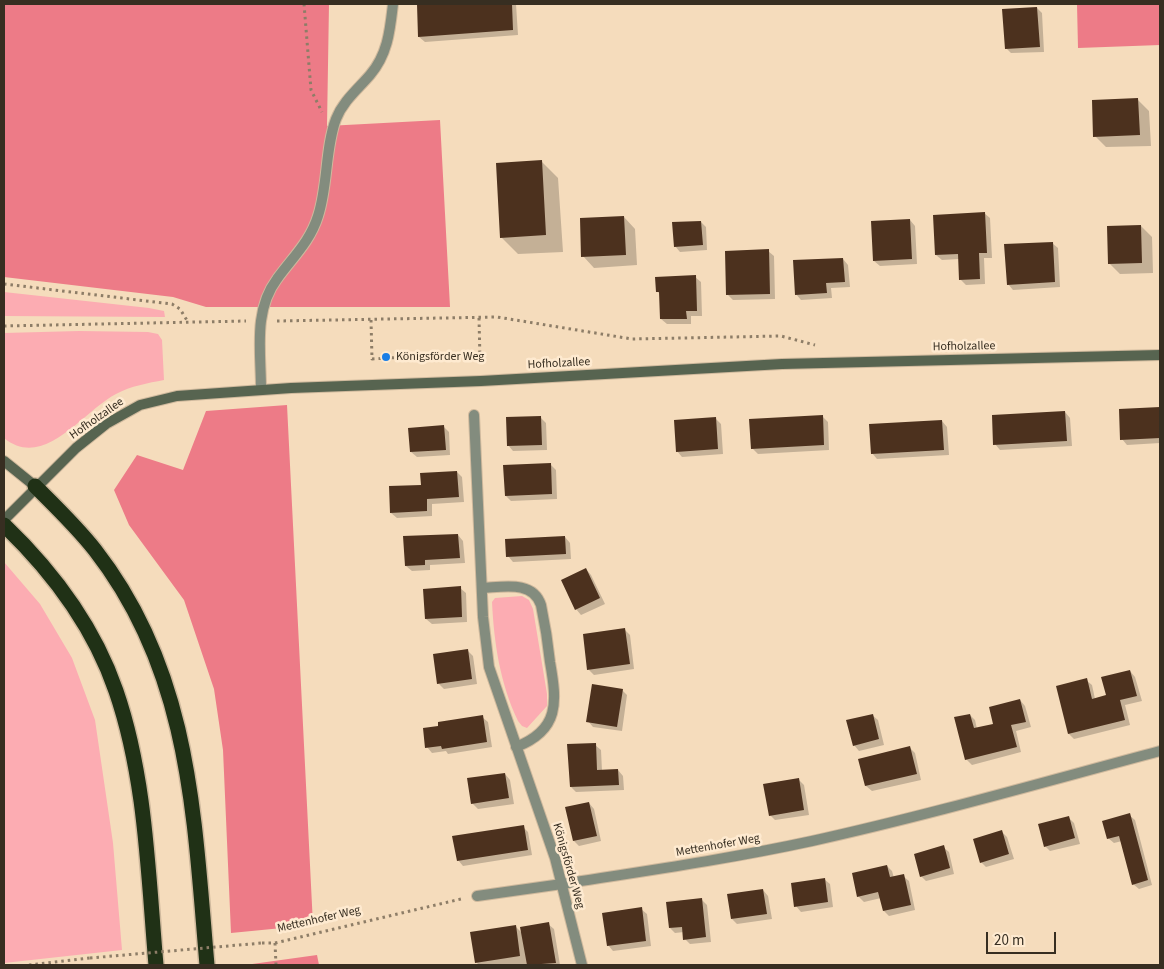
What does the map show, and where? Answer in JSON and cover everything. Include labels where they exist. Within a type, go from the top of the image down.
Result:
[{"type":"highway","points":[[35,486],[81,534],[122,590],[149,641],[173,707],[185,758],[195,830],[207,965]]},
{"type":"highway","points":[[4,525],[53,578],[80,615],[116,690],[136,777],[145,840],[156,965]]},
{"type":"street","points":[[261,389],[260,321],[267,296],[307,240],[314,227],[324,192],[336,120],[346,101],[381,60],[391,27],[393,4]]},
{"type":"street","name":"Hofholzallee","points":[[4,520],[35,486],[91,435],[122,413],[140,405],[184,395],[261,389],[481,381],[782,364],[1160,355]]},
{"type":"street","name":"Königsförder Weg","points":[[474,415],[482,588],[489,667],[555,858],[582,965]]},
{"type":"street","points":[[4,461],[35,486]]},
{"type":"street","points":[[482,588],[524,587],[536,594],[541,605],[556,703],[548,724],[539,735],[516,747]]},
{"type":"street","name":"Mettenhofer Weg","points":[[477,896],[720,859],[811,841],[896,821],[1160,751]]},
{"type":"path","points":[[304,4],[311,90],[318,108],[324,115],[336,120]]},
{"type":"path","points":[[4,284],[172,304],[180,309],[189,322]]},
{"type":"path","points":[[4,326],[497,317],[632,339],[781,336],[818,347]]},
{"type":"path","points":[[479,318],[481,381]]},
{"type":"path","points":[[371,320],[372,359],[441,355],[480,359]]},
{"type":"path","name":"Mettenhofer Weg","points":[[29,965],[262,943],[275,944],[477,896]]},
{"type":"path","points":[[275,944],[276,965]]},
{"type":"shaded area","points":[[4,4],[329,4],[327,126],[440,120],[450,307],[206,307],[173,297],[4,277]]},
{"type":"shaded area","points":[[1077,4],[1160,4],[1160,45],[1078,48]]},
{"type":"shaded area","points":[[4,292],[149,308],[164,311],[165,317],[4,316]]},
{"type":"shaded area","points":[[148,332],[158,334],[162,340],[164,380],[134,387],[116,394],[103,402],[63,435],[48,443],[34,447],[19,446],[4,438],[4,333]]},
{"type":"shaded area","points":[[287,405],[313,925],[231,933],[223,750],[214,689],[184,600],[129,525],[114,490],[137,455],[183,470],[206,411]]},
{"type":"shaded area","points":[[4,562],[40,604],[72,658],[95,720],[113,843],[122,950],[4,963]]},
{"type":"shaded area","points":[[522,596],[529,600],[533,609],[547,694],[547,706],[527,728],[518,721],[502,677],[494,633],[492,602],[495,598]]},
{"type":"shaded area","points":[[317,955],[319,965],[245,965]]},
{"type":"building","points":[[417,4],[512,4],[513,30],[418,37]]},
{"type":"building","points":[[1037,7],[1040,47],[1005,49],[1002,9]]},
{"type":"building","points":[[1138,98],[1140,135],[1093,137],[1092,100]]},
{"type":"building","points":[[542,160],[546,235],[500,238],[496,163]]},
{"type":"building","points":[[985,212],[987,253],[979,253],[980,279],[959,280],[958,254],[935,255],[933,215]]},
{"type":"building","points":[[624,216],[626,255],[581,257],[580,218]]},
{"type":"building","points":[[910,219],[912,259],[873,261],[871,221]]},
{"type":"building","points":[[701,221],[703,245],[674,247],[672,222]]},
{"type":"building","points":[[1141,225],[1142,263],[1108,264],[1107,226]]},
{"type":"building","points":[[1053,242],[1055,282],[1007,285],[1004,244]]},
{"type":"building","points":[[769,249],[770,294],[726,295],[725,251]]},
{"type":"building","points":[[843,258],[845,282],[826,283],[827,293],[795,295],[793,260]]},
{"type":"building","points":[[696,275],[697,311],[686,311],[687,319],[660,319],[659,292],[656,292],[655,277]]},
{"type":"building","points":[[1160,407],[1160,438],[1120,440],[1119,409]]},
{"type":"building","points":[[1065,411],[1067,441],[993,445],[992,415]]},
{"type":"building","points":[[823,415],[824,445],[751,449],[749,419]]},
{"type":"building","points":[[541,416],[542,445],[507,446],[506,417]]},
{"type":"building","points":[[716,417],[718,449],[676,452],[674,420]]},
{"type":"building","points":[[942,420],[944,450],[871,454],[869,424]]},
{"type":"building","points":[[444,425],[446,450],[410,452],[408,428]]},
{"type":"building","points":[[551,463],[552,494],[505,496],[503,465]]},
{"type":"building","points":[[457,471],[459,497],[427,499],[427,511],[390,513],[389,486],[421,485],[420,473]]},
{"type":"building","points":[[458,534],[460,558],[425,560],[425,565],[405,566],[403,536]]},
{"type":"building","points":[[565,536],[566,554],[506,557],[505,539]]},
{"type":"building","points":[[586,568],[600,598],[575,610],[561,580]]},
{"type":"building","points":[[461,586],[462,617],[425,619],[423,589]]},
{"type":"building","points":[[625,628],[630,664],[587,670],[583,634]]},
{"type":"building","points":[[468,649],[472,679],[437,684],[433,654]]},
{"type":"building","points":[[1130,670],[1137,696],[1120,700],[1125,720],[1068,734],[1056,686],[1087,678],[1092,699],[1106,695],[1101,677]]},
{"type":"building","points":[[592,684],[623,689],[617,727],[586,722]]},
{"type":"building","points":[[1020,699],[1026,722],[1011,725],[1017,747],[965,760],[954,717],[970,714],[974,728],[993,724],[989,707]]},
{"type":"building","points":[[873,714],[879,739],[853,746],[846,720]]},
{"type":"building","points":[[483,715],[487,742],[442,749],[441,746],[425,748],[423,728],[438,726],[438,722]]},
{"type":"building","points":[[596,743],[597,770],[618,769],[619,785],[570,787],[567,744]]},
{"type":"building","points":[[910,746],[917,774],[865,786],[858,759]]},
{"type":"building","points":[[505,773],[509,798],[471,804],[467,778]]},
{"type":"building","points":[[799,778],[804,810],[769,816],[763,784]]},
{"type":"building","points":[[589,802],[597,836],[573,841],[565,807]]},
{"type":"building","points":[[1130,813],[1148,880],[1132,885],[1119,836],[1107,839],[1102,821]]},
{"type":"building","points":[[1069,816],[1075,838],[1044,847],[1038,824]]},
{"type":"building","points":[[524,825],[528,850],[457,861],[452,836]]},
{"type":"building","points":[[1002,830],[1009,854],[980,863],[973,839]]},
{"type":"building","points":[[944,845],[950,868],[920,877],[914,854]]},
{"type":"building","points":[[887,865],[890,877],[904,874],[911,905],[883,911],[878,892],[857,897],[852,873]]},
{"type":"building","points":[[825,878],[828,902],[794,907],[791,883]]},
{"type":"building","points":[[763,889],[767,914],[731,919],[727,894]]},
{"type":"building","points":[[702,898],[706,937],[683,940],[682,927],[669,928],[666,902]]},
{"type":"building","points":[[642,907],[646,941],[607,946],[602,913]]},
{"type":"building","points":[[549,922],[556,963],[527,965],[520,927]]},
{"type":"building","points":[[516,925],[520,956],[475,963],[470,932]]},
{"type":"place","name":"Königsförder Weg","points":[[386,357]]}]
